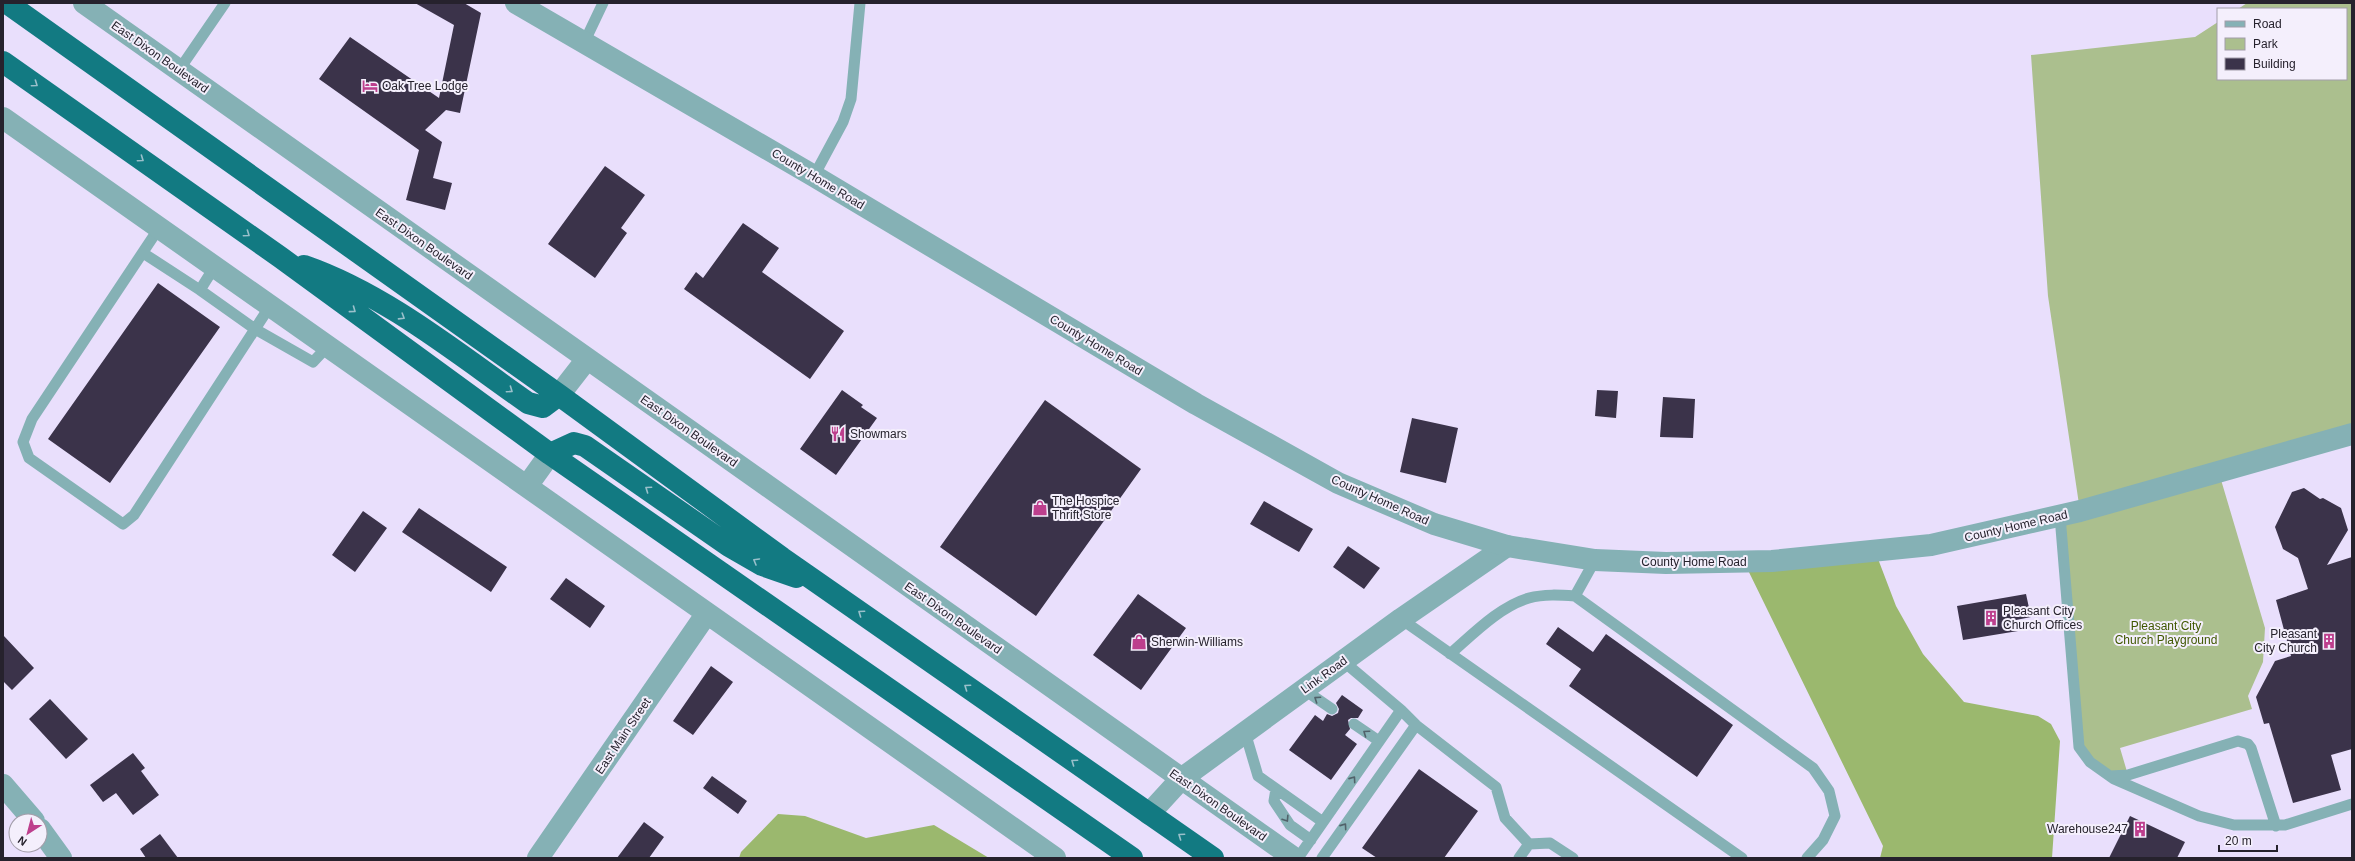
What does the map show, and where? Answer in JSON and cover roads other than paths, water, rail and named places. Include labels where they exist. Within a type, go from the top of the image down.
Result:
[{"type":"highway","points":[[8,3],[560,395],[818,584],[1213,858]]},
{"type":"highway","points":[[3,62],[280,257],[550,454],[1132,858]]},
{"type":"highway","points":[[280,257],[331,275],[350,284],[437,339],[528,403],[543,406],[560,395]]},
{"type":"highway","points":[[550,454],[574,443],[586,446],[729,546],[762,565],[818,584]]},
{"type":"street","name":"East Dixon Boulevard","points":[[84,3],[1294,858]]},
{"type":"street","name":"County Home Road","points":[[516,3],[814,176],[1196,404],[1338,483],[1434,524],[1507,546],[1595,560],[1666,563],[1772,561],[1935,544],[2060,516],[2352,434]]},
{"type":"street","points":[[3,118],[1055,858]]},
{"type":"street","points":[[560,395],[587,359]]},
{"type":"street","points":[[527,486],[550,454]]},
{"type":"street","name":"Link Road","points":[[1149,814],[1181,779],[1401,619],[1507,546]]},
{"type":"street","name":"East Main Street","points":[[538,858],[707,613]]},
{"type":"street","points":[[3,785],[27,813]]},
{"type":"street","points":[[48,841],[60,858]]},
{"type":"lane","points":[[179,70],[225,3]]},
{"type":"lane","points":[[584,43],[603,3]]},
{"type":"lane","points":[[814,176],[843,122],[851,99],[860,3]]},
{"type":"lane","points":[[159,228],[32,419],[23,442],[29,458],[123,524],[134,515],[270,306]]},
{"type":"lane","points":[[143,253],[200,290],[254,329],[312,362],[328,346]]},
{"type":"lane","points":[[200,290],[214,266]]},
{"type":"lane","points":[[2060,516],[2079,746],[2090,762],[2110,776],[2199,816],[2234,825],[2276,826],[2352,804]]},
{"type":"lane","points":[[1575,596],[1595,560]]},
{"type":"lane","points":[[1450,654],[1494,616],[1528,598],[1552,594],[1575,596],[1813,768],[1829,791],[1836,816],[1823,840],[1807,858]]},
{"type":"lane","points":[[1401,619],[1742,858]]},
{"type":"lane","points":[[1343,661],[1401,710],[1416,725],[1496,787],[1505,818],[1529,844]]},
{"type":"lane","points":[[1303,690],[1332,708]]},
{"type":"lane","points":[[1298,858],[1401,710]]},
{"type":"lane","points":[[1354,724],[1379,741]]},
{"type":"lane","points":[[1322,858],[1416,725]]},
{"type":"lane","points":[[1245,732],[1258,776],[1323,822]]},
{"type":"lane","points":[[2110,776],[2128,775],[2242,741],[2251,748],[2276,826]]},
{"type":"lane","points":[[1276,790],[1274,801],[1290,825],[1311,840]]},
{"type":"lane","points":[[1529,844],[1550,843],[1573,858]]},
{"type":"lane","points":[[1519,858],[1529,844]]},
{"type":"place","name":"Oak Tree Lodge","points":[[370,86]]},
{"type":"place","name":"Showmars","points":[[838,434]]},
{"type":"place","name":"The Hospice Thrift Store","points":[[1040,508]]},
{"type":"place","name":"Pleasant City Church Offices","points":[[1991,618]]},
{"type":"place","name":"Pleasant City Church","points":[[2329,641]]},
{"type":"place","name":"Sherwin-Williams","points":[[1139,642]]},
{"type":"place","name":"Warehouse247","points":[[2140,829]]},
{"type":"park label","name":"Pleasant City Church Playground","points":[[2166,633]]}]
